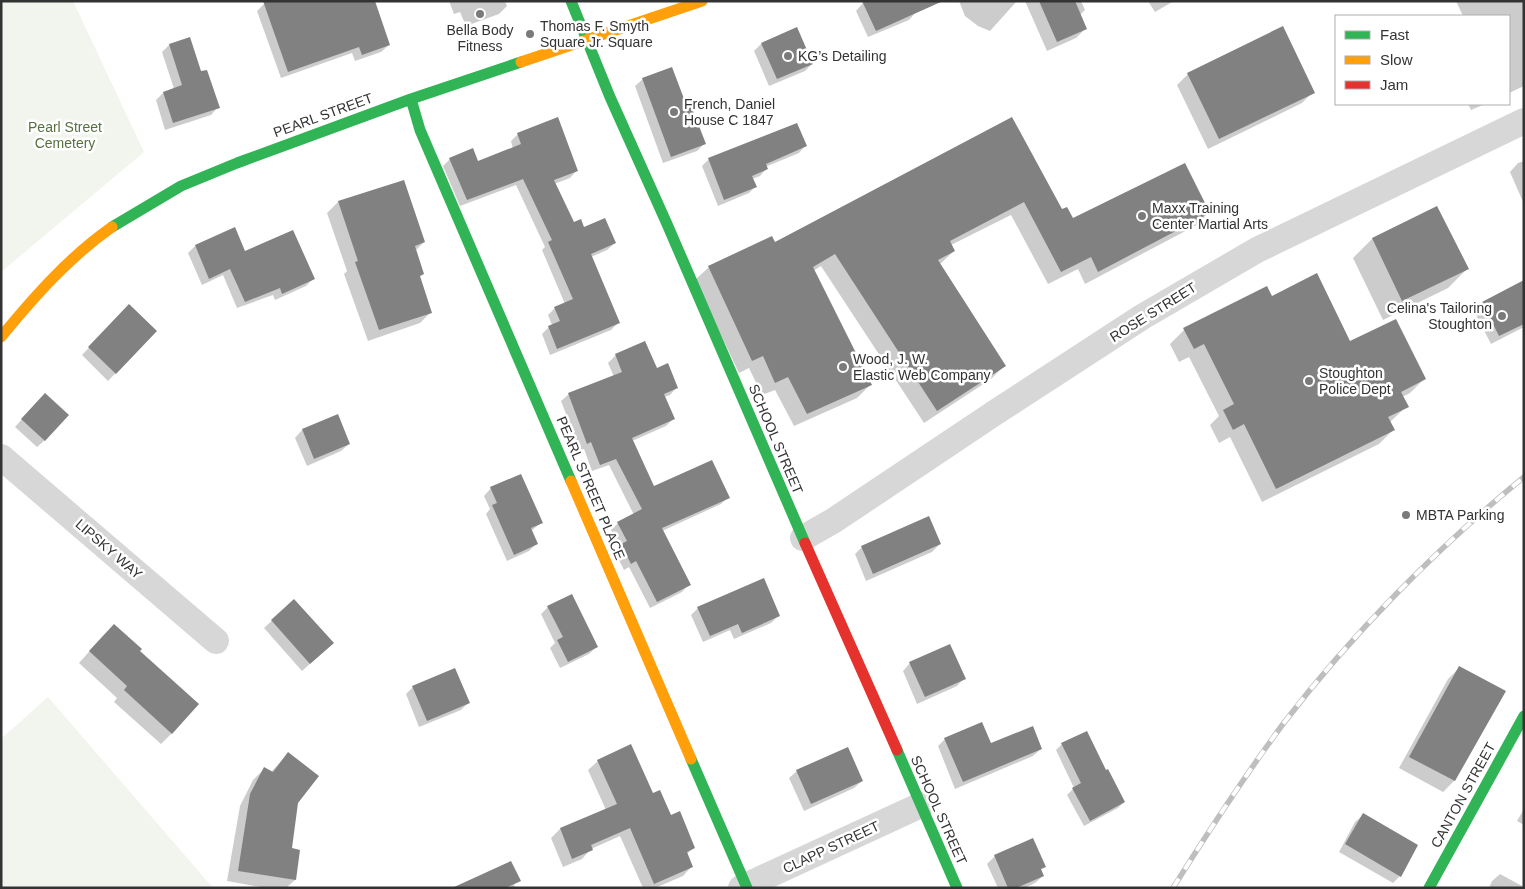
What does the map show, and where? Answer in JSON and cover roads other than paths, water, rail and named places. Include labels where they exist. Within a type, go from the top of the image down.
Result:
[{"type":"street","name":"SCHOOL STREET","points":[[571,1],[584,40],[957,888]]},
{"type":"street","name":"PEARL STREET","points":[[1,337],[44,287],[86,247],[111,228],[181,186],[237,162],[411,99],[702,1]]},
{"type":"street","name":"PEARL STREET PLACE","points":[[411,99],[424,139],[745,887]]},
{"type":"street","name":"ROSE STREET","points":[[803,538],[833,521],[1142,317],[1257,250],[1524,121]]},
{"type":"street","name":"LIPSKY WAY","points":[[1,457],[216,641]]},
{"type":"street","name":"CANTON STREET","points":[[1429,888],[1524,716]]},
{"type":"street","name":"CLAPP STREET","points":[[745,887],[921,805]]},
{"type":"railway","points":[[1173,888],[1226,805],[1283,724],[1337,658],[1366,625],[1427,563],[1491,504],[1524,477]]},
{"type":"place","name":"Bella Body Fitness","points":[[480,14]]},
{"type":"place","name":"Thomas F. Smyth Square Jr. Square","points":[[530,34]]},
{"type":"place","name":"KG’s Detailing","points":[[788,56]]},
{"type":"place","name":"French, Daniel House C 1847","points":[[674,112]]},
{"type":"place","name":"Maxx Training Center Martial Arts","points":[[1142,216]]},
{"type":"place","name":"Celina's Tailoring Stoughton","points":[[1502,316]]},
{"type":"place","name":"Wood, J. W. Elastic Web Company","points":[[843,367]]},
{"type":"place","name":"Stoughton Police Dept","points":[[1309,381]]},
{"type":"place","name":"MBTA Parking","points":[[1406,515]]},
{"type":"park label","name":"Pearl Street Cemetery","points":[[65,136]]}]
